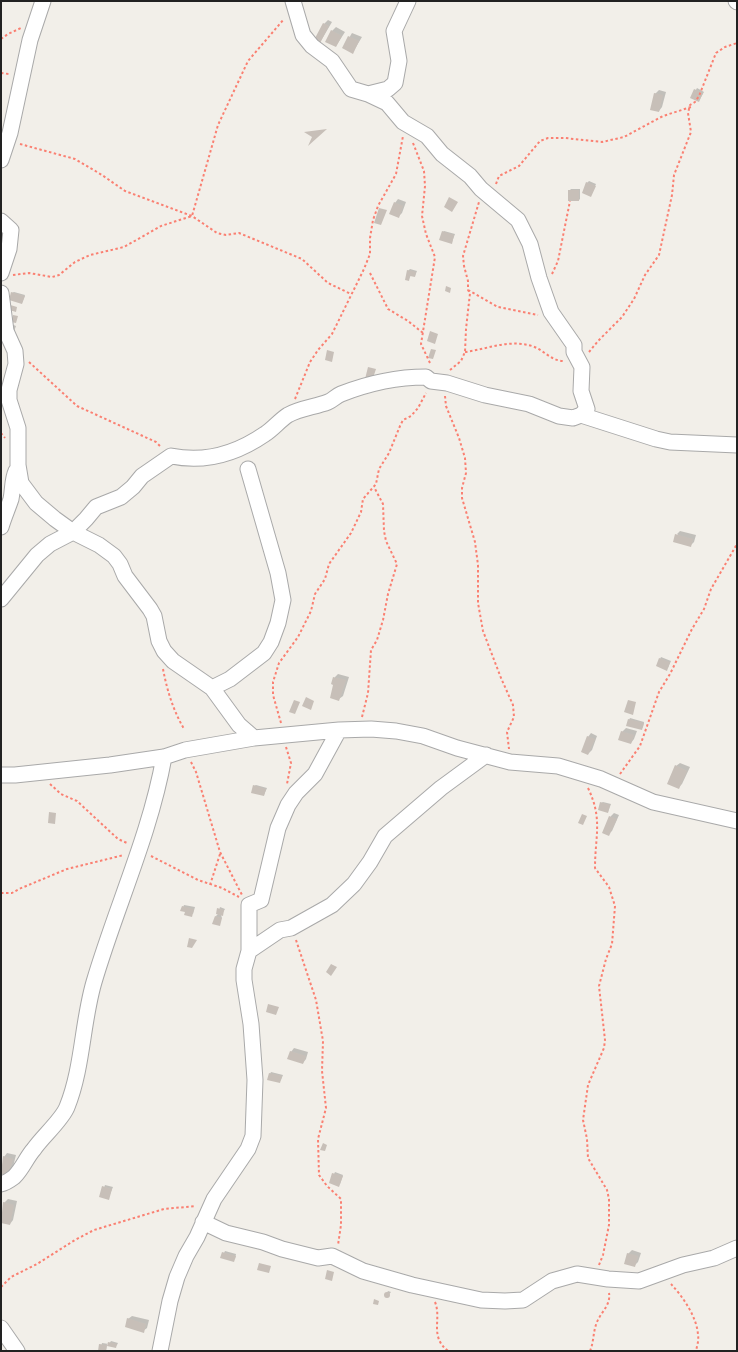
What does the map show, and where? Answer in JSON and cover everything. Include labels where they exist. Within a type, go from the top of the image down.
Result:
[{"type":"street","points":[[1,160],[10,133],[35,23],[42,1]]},
{"type":"street","points":[[368,94],[388,89],[395,83],[399,60],[394,31],[408,1]]},
{"type":"street","points":[[1,599],[37,554],[50,544],[73,532],[96,507],[121,497],[142,476],[171,456],[204,459],[232,452],[264,435],[289,415],[329,402],[338,395],[365,385],[398,378],[430,381],[447,383],[485,395],[528,404],[559,416],[574,418],[581,415],[587,409],[581,391],[582,367],[574,352],[574,345],[551,312],[530,244],[518,220],[481,189],[470,176],[442,154],[427,136],[405,131],[387,103],[368,94],[351,89],[332,61],[312,46],[300,29],[294,4]]},
{"type":"street","points":[[1,221],[11,230],[12,239],[7,274]]},
{"type":"street","points":[[1,292],[3,320],[16,364],[9,390],[9,400],[18,428],[20,483],[36,503],[73,532],[100,545],[114,556],[125,576],[154,616],[159,642],[164,651],[173,661],[212,688],[239,725],[254,738]]},
{"type":"street","points":[[581,415],[670,442],[737,445]]},
{"type":"street","points":[[1,527],[10,503],[12,480],[18,465]]},
{"type":"street","points":[[212,688],[230,679],[264,653],[272,642],[283,600],[278,573],[248,469]]},
{"type":"street","points":[[160,1351],[177,1277],[214,1199],[242,1160],[252,1136],[255,1080],[251,1024],[244,980],[244,969],[249,951],[249,905],[261,900],[278,828],[288,805],[296,793],[315,774],[339,730]]},
{"type":"street","points":[[1,775],[110,765],[164,757],[185,750],[254,738],[339,730],[396,731],[423,736],[510,762],[558,766],[613,785],[652,802],[737,821]]},
{"type":"street","points":[[249,951],[280,930],[291,928],[332,905],[354,884],[385,836],[434,794],[486,755]]},
{"type":"street","points":[[1,1184],[12,1178],[22,1168],[32,1151],[66,1110],[79,1064],[94,982],[139,850],[159,785],[164,757]]},
{"type":"street","points":[[203,1222],[226,1233],[263,1242],[282,1249],[318,1258],[332,1256],[363,1271],[429,1289],[480,1300],[524,1300],[552,1282],[577,1274],[639,1281],[683,1265],[714,1258],[737,1248]]},
{"type":"street","points":[[1,1328],[17,1351]]},
{"type":"path","points":[[192,216],[218,125],[248,61],[294,4]]},
{"type":"path","points":[[1,40],[8,34],[35,23]]},
{"type":"path","points":[[430,381],[456,367],[465,352],[470,294],[463,256],[478,208],[481,189],[497,184],[501,175],[519,166],[540,141],[548,138],[565,138],[602,142],[624,137],[663,116],[691,107],[690,105],[699,96],[716,53],[724,47],[737,43]]},
{"type":"path","points":[[465,352],[506,343],[531,346],[552,358],[563,361],[576,358],[574,352],[588,353],[616,323],[634,299],[645,275],[657,260],[672,195],[674,175],[691,132],[688,113],[690,105]]},
{"type":"path","points":[[289,415],[310,362],[332,334],[370,254],[373,220],[378,206],[396,174],[405,131]]},
{"type":"path","points":[[10,133],[20,144],[66,156],[84,164],[133,195],[192,216],[217,233],[226,235],[239,233],[302,258],[328,283],[351,294]]},
{"type":"path","points":[[286,791],[291,763],[273,694],[272,682],[279,663],[298,637],[311,611],[315,594],[325,579],[330,564],[351,533],[361,512],[363,500],[376,484],[379,469],[390,454],[400,426],[418,408],[430,381],[430,363],[421,344],[435,257],[426,234],[422,216],[426,186],[424,171],[414,149],[412,139]]},
{"type":"path","points":[[545,295],[551,285],[553,271],[558,261],[570,201]]},
{"type":"path","points":[[7,274],[29,273],[52,277],[90,255],[124,247],[161,226],[192,216]]},
{"type":"path","points":[[370,273],[388,309],[424,333]]},
{"type":"path","points":[[468,290],[498,308],[537,315],[549,315],[551,312]]},
{"type":"path","points":[[14,352],[35,366],[77,406],[156,442],[171,456]]},
{"type":"path","points":[[430,381],[446,397],[446,406],[460,438],[465,458],[466,473],[462,488],[462,498],[475,542],[478,565],[478,603],[483,631],[513,705],[514,717],[507,732],[510,762]]},
{"type":"path","points":[[360,729],[368,693],[371,650],[377,640],[397,564],[386,541],[382,504],[374,487]]},
{"type":"path","points":[[613,785],[640,746],[659,692],[704,609],[711,589],[737,544]]},
{"type":"path","points":[[161,662],[168,693],[178,720],[184,729]]},
{"type":"path","points":[[50,784],[61,794],[77,801],[118,838],[198,880],[222,888],[244,899],[220,852],[196,772],[185,750]]},
{"type":"path","points":[[581,773],[594,800],[598,826],[595,868],[610,887],[615,906],[612,944],[602,971],[599,986],[605,1040],[604,1048],[588,1085],[583,1120],[588,1158],[607,1190],[609,1200],[609,1225],[601,1277],[610,1298],[604,1312],[597,1321],[590,1351]]},
{"type":"path","points":[[1,894],[12,893],[67,869],[139,850]]},
{"type":"path","points":[[210,885],[220,852]]},
{"type":"path","points":[[291,928],[316,1000],[323,1041],[322,1071],[326,1108],[318,1139],[318,1175],[341,1199],[342,1210],[339,1243],[332,1256]]},
{"type":"path","points":[[1,1287],[12,1277],[94,1230],[164,1209],[199,1206],[214,1199]]},
{"type":"path","points":[[661,1273],[677,1290],[689,1308],[698,1332],[696,1351]]},
{"type":"path","points":[[429,1289],[437,1309],[436,1326],[440,1343],[448,1351]]},
{"type":"building","points":[[323,23],[329,26],[319,45],[313,42]]},
{"type":"building","points":[[331,30],[342,36],[336,47],[325,42]]},
{"type":"building","points":[[348,36],[359,41],[353,54],[342,48]]},
{"type":"building","points":[[694,89],[703,93],[699,102],[690,98]]},
{"type":"building","points":[[654,93],[663,95],[659,112],[650,110]]},
{"type":"building","points":[[327,129],[308,146],[312,137],[304,132]]},
{"type":"building","points":[[586,182],[596,186],[591,197],[582,193]]},
{"type":"building","points":[[568,190],[579,190],[579,201],[568,201]]},
{"type":"building","points":[[449,197],[458,202],[452,212],[444,207]]},
{"type":"building","points":[[394,202],[403,206],[399,218],[389,214]]},
{"type":"building","points":[[379,208],[387,210],[381,225],[374,223]]},
{"type":"building","points":[[442,231],[454,235],[452,244],[439,240]]},
{"type":"building","points":[[407,270],[416,272],[415,277],[410,276],[409,281],[405,280]]},
{"type":"building","points":[[446,286],[451,288],[450,293],[445,291]]},
{"type":"building","points":[[11,292],[25,296],[22,304],[9,300]]},
{"type":"building","points":[[7,304],[17,307],[16,312],[6,309]]},
{"type":"building","points":[[13,315],[18,316],[16,323],[11,322]]},
{"type":"building","points":[[430,331],[438,334],[435,344],[427,341]]},
{"type":"building","points":[[431,349],[436,350],[433,359],[428,358]]},
{"type":"building","points":[[327,350],[334,352],[332,362],[325,360]]},
{"type":"building","points":[[368,367],[376,369],[372,381],[365,379]]},
{"type":"building","points":[[675,534],[693,539],[691,547],[673,542]]},
{"type":"building","points":[[659,658],[670,662],[667,671],[656,666]]},
{"type":"building","points":[[333,677],[346,680],[339,701],[330,698]]},
{"type":"building","points":[[306,697],[314,701],[311,710],[302,706]]},
{"type":"building","points":[[294,700],[300,702],[295,714],[289,712]]},
{"type":"building","points":[[628,700],[636,702],[633,715],[624,712]]},
{"type":"building","points":[[628,719],[644,723],[642,730],[626,726]]},
{"type":"building","points":[[621,731],[634,735],[631,744],[618,740]]},
{"type":"building","points":[[587,736],[595,739],[588,755],[581,752]]},
{"type":"building","points":[[675,765],[687,771],[679,789],[667,784]]},
{"type":"building","points":[[253,785],[266,789],[264,796],[251,793]]},
{"type":"building","points":[[600,802],[610,805],[608,813],[598,810]]},
{"type":"building","points":[[49,812],[56,813],[55,824],[48,823]]},
{"type":"building","points":[[582,814],[587,816],[583,825],[578,823]]},
{"type":"building","points":[[609,816],[617,819],[609,836],[602,833]]},
{"type":"building","points":[[182,906],[194,909],[192,917],[184,915],[185,912],[180,911]]},
{"type":"building","points":[[217,908],[224,910],[223,916],[216,914]]},
{"type":"building","points":[[215,916],[222,918],[220,926],[212,924]]},
{"type":"building","points":[[189,938],[197,940],[192,948],[187,947]]},
{"type":"building","points":[[331,964],[337,967],[331,976],[326,972]]},
{"type":"building","points":[[268,1004],[279,1007],[276,1015],[266,1012]]},
{"type":"building","points":[[290,1051],[306,1056],[303,1064],[287,1059]]},
{"type":"building","points":[[269,1073],[282,1076],[280,1083],[267,1080]]},
{"type":"building","points":[[323,1143],[327,1145],[325,1151],[320,1150]]},
{"type":"building","points":[[3,1156],[13,1159],[8,1176],[1,1174]]},
{"type":"building","points":[[332,1173],[343,1176],[339,1187],[329,1183]]},
{"type":"building","points":[[102,1186],[112,1189],[109,1200],[99,1197]]},
{"type":"building","points":[[3,1202],[14,1205],[10,1225],[1,1223]]},
{"type":"building","points":[[222,1252],[236,1256],[234,1262],[220,1258]]},
{"type":"building","points":[[627,1253],[638,1256],[635,1267],[624,1264]]},
{"type":"building","points":[[259,1263],[271,1266],[269,1273],[257,1270]]},
{"type":"building","points":[[327,1270],[334,1272],[332,1281],[325,1279]]},
{"type":"building","points":[[387,1292],[390,1295],[387,1298],[384,1295]]},
{"type":"building","points":[[374,1299],[379,1301],[378,1305],[373,1304]]},
{"type":"building","points":[[127,1318],[146,1324],[144,1333],[125,1327]]},
{"type":"building","points":[[108,1342],[117,1344],[116,1348],[107,1346]]},
{"type":"building","points":[[99,1344],[107,1345],[106,1351],[98,1351]]}]
